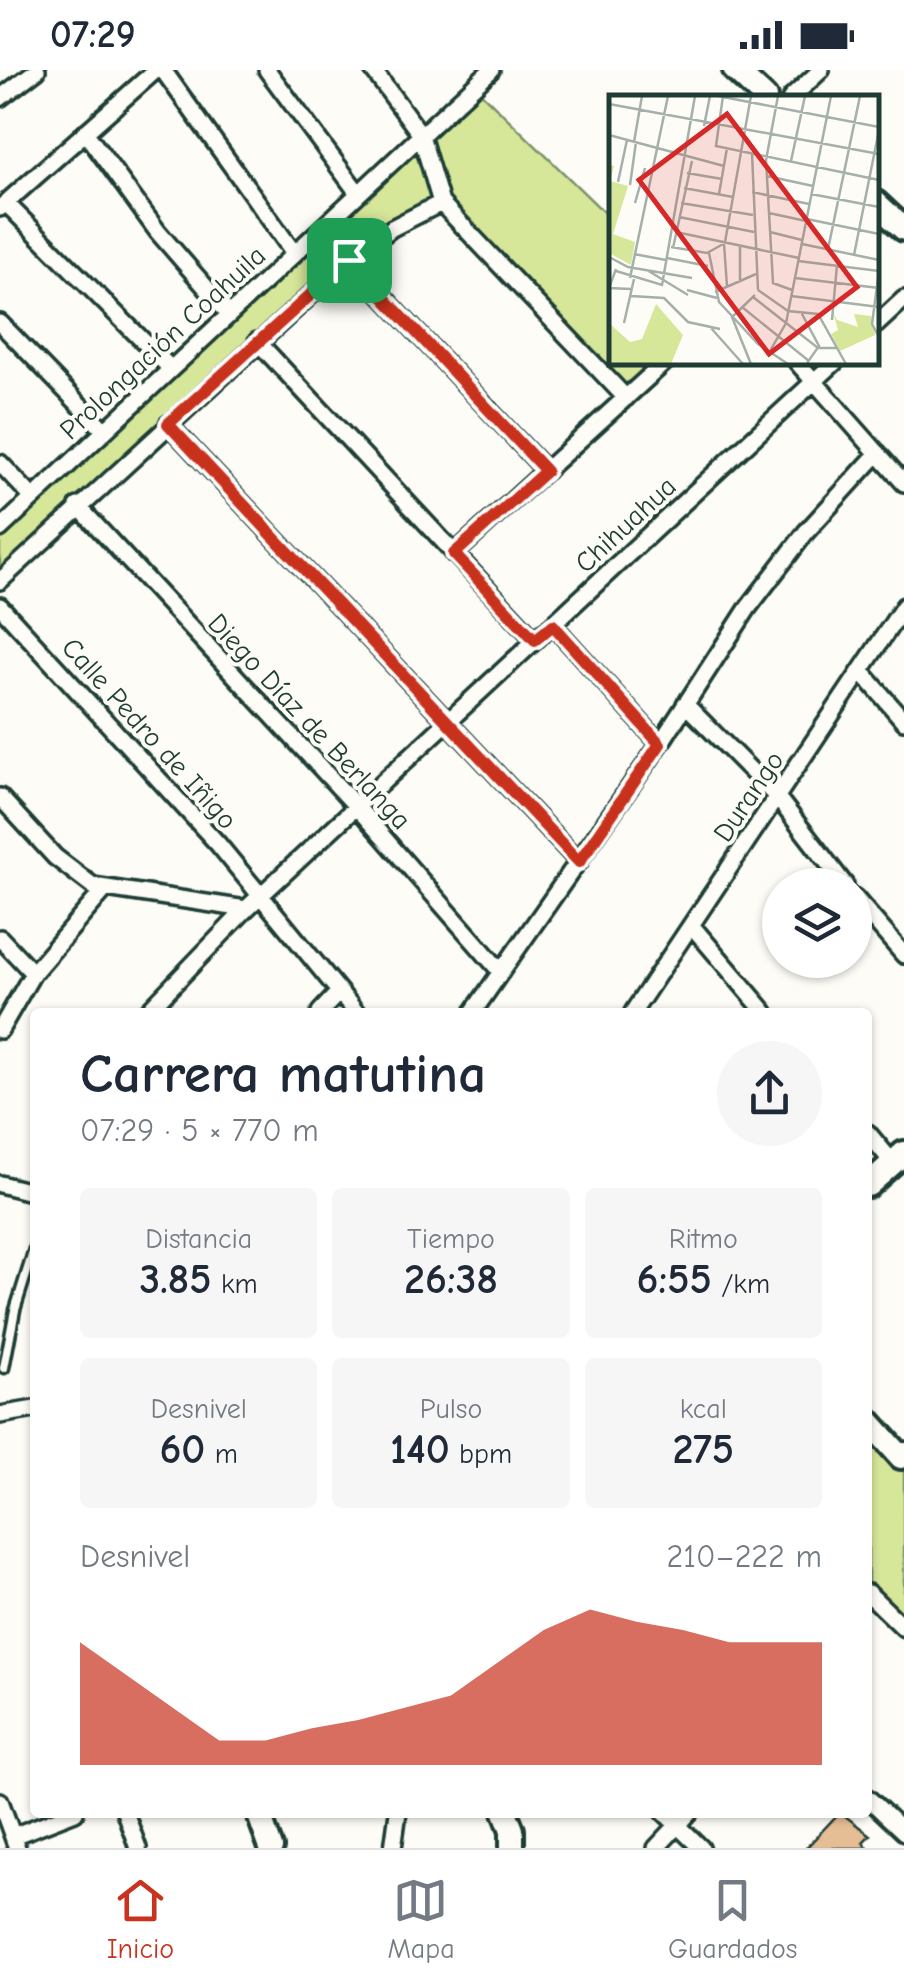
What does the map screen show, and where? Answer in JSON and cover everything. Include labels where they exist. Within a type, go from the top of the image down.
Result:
[{"type":"street","points":[[0,98],[37,70]]},
{"type":"street","points":[[267,70],[358,193]]},
{"type":"street","points":[[373,70],[421,135],[441,202],[626,398]]},
{"type":"street","points":[[736,70],[762,95]]},
{"type":"street","points":[[794,95],[821,70]]},
{"type":"street","points":[[169,367],[3,206],[151,72],[294,253]]},
{"type":"street","name":"Prolongación Coahuila","points":[[0,530],[486,72]]},
{"type":"street","points":[[86,132],[158,232],[228,314]]},
{"type":"street","points":[[0,580],[349,260],[392,228],[441,202]]},
{"type":"street","points":[[879,206],[904,229]]},
{"type":"street","points":[[349,260],[546,471]]},
{"type":"street","points":[[879,321],[904,299]]},
{"type":"street","points":[[0,323],[104,430]]},
{"type":"street","points":[[258,341],[535,640]]},
{"type":"street","points":[[454,554],[662,365]]},
{"type":"street","points":[[800,365],[904,484]]},
{"type":"street","name":"Chihuahua","points":[[151,1008],[252,903],[832,365]]},
{"type":"street","points":[[168,424],[579,862]]},
{"type":"street","points":[[476,1008],[775,571],[878,453]]},
{"type":"street","points":[[0,462],[33,498]]},
{"type":"street","name":"Diego Díaz de Berlanga","points":[[78,506],[356,806],[501,972]]},
{"type":"street","name":"Calle Pedro de Iñigo","points":[[0,606],[218,844],[252,903],[353,1008]]},
{"type":"street","name":"Durango","points":[[636,1008],[904,606]]},
{"type":"street","points":[[553,625],[660,744]]},
{"type":"street","points":[[862,672],[904,721]]},
{"type":"street","points":[[685,704],[777,798],[832,868]]},
{"type":"street","points":[[0,797],[83,881],[105,889],[252,903]]},
{"type":"street","points":[[2,1020],[33,973],[105,889]]},
{"type":"street","points":[[872,917],[904,954]]},
{"type":"street","points":[[692,926],[763,1008]]},
{"type":"street","points":[[0,938],[33,973]]},
{"type":"street","points":[[324,1008],[339,992]]},
{"type":"street","points":[[872,1135],[898,1158],[872,1182]]},
{"type":"street","points":[[0,1184],[30,1192]]},
{"type":"street","points":[[0,1415],[30,1410]]},
{"type":"street","points":[[872,1424],[903,1458]]},
{"type":"street","points":[[874,1599],[904,1628]]},
{"type":"street","points":[[0,1801],[15,1842],[63,1818]]},
{"type":"street","points":[[872,1802],[904,1832]]},
{"type":"street","points":[[127,1818],[138,1848]]},
{"type":"street","points":[[260,1818],[271,1848]]},
{"type":"street","points":[[393,1848],[397,1818]]},
{"type":"street","points":[[507,1818],[512,1848]]},
{"type":"street","points":[[670,1818],[701,1848]]},
{"type":"street","points":[[656,1848],[684,1818]]},
{"type":"lane","points":[[4,1368],[15,1310],[30,1262]]},
{"type":"green space","points":[[474,86],[609,217],[609,365],[663,365],[626,398],[441,203],[392,228],[0,575],[0,538],[328,233]]},
{"type":"green space","points":[[872,1435],[904,1471],[904,1629],[872,1598]]},
{"type":"building","points":[[834,1818],[848,1818],[870,1835],[863,1842],[868,1848],[806,1848]]},
{"type":"route","points":[[349,260],[546,471],[454,554],[535,640],[553,625],[660,744],[579,862],[168,424],[349,260]]}]
